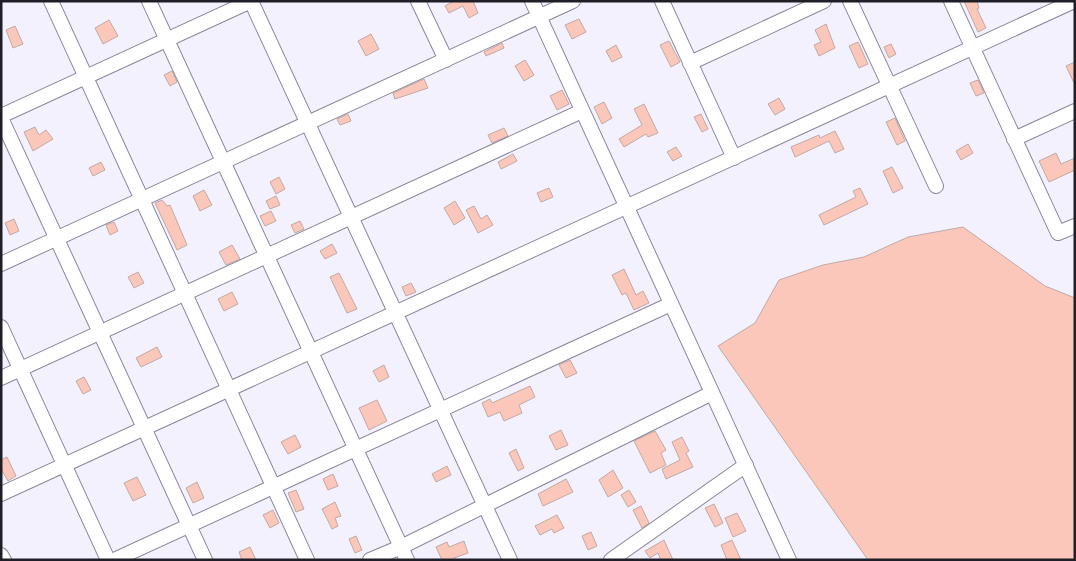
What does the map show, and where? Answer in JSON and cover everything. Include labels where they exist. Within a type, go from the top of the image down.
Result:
[{"type":"street","points":[[51,1],[307,560]]},
{"type":"street","points":[[149,1],[404,553]]},
{"type":"street","points":[[205,560],[1,117],[251,1],[510,560]]},
{"type":"street","points":[[418,1],[446,60]]},
{"type":"street","points":[[532,1],[789,560]]},
{"type":"street","points":[[1,264],[573,1]]},
{"type":"street","points":[[662,1],[734,158]]},
{"type":"street","points":[[690,63],[824,1]]},
{"type":"street","points":[[850,1],[936,186]]},
{"type":"street","points":[[950,1],[1058,233],[1075,226]]},
{"type":"street","points":[[1,494],[1074,1]]},
{"type":"street","points":[[1,378],[582,111]]},
{"type":"street","points":[[1014,139],[1075,111]]},
{"type":"street","points":[[114,560],[671,304]]},
{"type":"street","points":[[1,327],[108,560]]},
{"type":"street","points":[[370,560],[404,553],[486,506],[712,393]]},
{"type":"street","points":[[611,560],[746,465]]},
{"type":"street","points":[[1,555],[4,560]]},
{"type":"building","points":[[454,1],[473,1],[478,13],[469,18],[463,6],[449,13],[445,6]]},
{"type":"building","points":[[964,1],[977,1],[979,8],[977,9],[986,28],[978,32]]},
{"type":"building","points":[[579,19],[586,32],[572,39],[565,25]]},
{"type":"building","points":[[109,20],[118,36],[103,44],[95,28]]},
{"type":"building","points":[[826,24],[835,48],[819,56],[814,45],[821,42],[815,30]]},
{"type":"building","points":[[15,26],[23,44],[13,48],[6,30]]},
{"type":"building","points":[[371,34],[379,49],[366,56],[358,41]]},
{"type":"building","points":[[669,41],[680,62],[671,67],[660,45]]},
{"type":"building","points":[[858,42],[868,64],[859,68],[849,46]]},
{"type":"building","points":[[502,43],[504,48],[486,56],[484,52]]},
{"type":"building","points":[[891,44],[896,54],[889,58],[884,47]]},
{"type":"building","points":[[616,45],[622,57],[612,62],[606,51]]},
{"type":"building","points":[[525,60],[534,75],[524,81],[515,66]]},
{"type":"building","points":[[1075,62],[1075,85],[1066,66]]},
{"type":"building","points":[[172,71],[177,82],[170,86],[164,75]]},
{"type":"building","points":[[424,79],[428,88],[395,99],[393,93]]},
{"type":"building","points":[[978,80],[984,93],[976,96],[970,83]]},
{"type":"building","points":[[562,90],[569,104],[557,110],[550,96]]},
{"type":"building","points":[[779,98],[785,109],[775,115],[768,104]]},
{"type":"building","points":[[604,102],[612,118],[602,124],[594,107]]},
{"type":"building","points":[[644,104],[658,133],[648,137],[646,134],[624,147],[619,139],[642,125],[634,109]]},
{"type":"building","points":[[348,114],[351,121],[340,125],[337,119]]},
{"type":"building","points":[[701,114],[708,129],[702,132],[694,117]]},
{"type":"building","points":[[895,118],[905,141],[897,145],[886,122]]},
{"type":"building","points":[[35,127],[39,135],[46,130],[53,139],[33,151],[24,132]]},
{"type":"building","points":[[504,128],[508,136],[492,143],[488,135]]},
{"type":"building","points":[[835,131],[844,149],[835,153],[829,141],[795,157],[791,147],[819,135],[820,138]]},
{"type":"building","points":[[968,144],[973,153],[961,160],[956,151]]},
{"type":"building","points":[[676,147],[682,156],[673,161],[667,152]]},
{"type":"building","points":[[1056,153],[1061,164],[1075,158],[1075,170],[1049,182],[1039,161]]},
{"type":"building","points":[[513,154],[517,161],[501,169],[498,162]]},
{"type":"building","points":[[101,162],[105,170],[93,176],[89,168]]},
{"type":"building","points":[[892,167],[903,188],[893,193],[883,171]]},
{"type":"building","points":[[279,177],[285,189],[276,194],[270,182]]},
{"type":"building","points":[[549,188],[553,197],[541,202],[537,193]]},
{"type":"building","points":[[860,188],[868,204],[824,225],[819,215],[856,197],[853,191]]},
{"type":"building","points":[[204,190],[212,205],[200,211],[193,196]]},
{"type":"building","points":[[276,196],[280,205],[270,209],[266,201]]},
{"type":"building","points":[[162,200],[167,206],[170,205],[187,245],[177,250],[155,203]]},
{"type":"building","points":[[455,201],[465,218],[454,225],[444,208]]},
{"type":"building","points":[[474,206],[481,219],[487,215],[493,225],[478,233],[466,210]]},
{"type":"building","points":[[271,211],[276,221],[265,226],[260,216]]},
{"type":"building","points":[[14,219],[19,231],[10,235],[5,223]]},
{"type":"building","points":[[300,221],[304,229],[295,233],[291,225]]},
{"type":"building","points":[[114,222],[118,231],[110,235],[106,225]]},
{"type":"building","points":[[963,227],[1045,286],[1075,298],[1075,560],[868,560],[718,346],[755,323],[779,280],[823,265],[864,257],[908,237]]},
{"type":"building","points":[[332,244],[337,253],[325,259],[320,251]]},
{"type":"building","points":[[232,245],[240,259],[226,265],[219,252]]},
{"type":"building","points":[[624,269],[636,295],[643,291],[649,303],[634,310],[626,293],[622,295],[612,275]]},
{"type":"building","points":[[138,272],[144,283],[134,288],[128,277]]},
{"type":"building","points":[[339,273],[357,309],[347,313],[330,277]]},
{"type":"building","points":[[411,283],[416,292],[406,296],[402,287]]},
{"type":"building","points":[[232,292],[238,304],[224,311],[218,299]]},
{"type":"building","points":[[157,347],[162,357],[141,367],[136,358]]},
{"type":"building","points":[[570,360],[577,373],[566,378],[559,365]]},
{"type":"building","points":[[384,365],[389,377],[379,382],[373,371]]},
{"type":"building","points":[[84,377],[91,390],[83,394],[76,381]]},
{"type":"building","points":[[530,386],[535,397],[519,405],[522,413],[504,421],[500,412],[488,417],[482,403],[490,399],[492,403]]},
{"type":"building","points":[[377,400],[387,421],[369,430],[359,408]]},
{"type":"building","points":[[561,430],[568,445],[556,450],[549,436]]},
{"type":"building","points":[[655,431],[666,450],[661,453],[666,465],[650,473],[634,441]]},
{"type":"building","points":[[295,435],[301,447],[288,454],[281,442]]},
{"type":"building","points":[[682,437],[689,451],[686,453],[693,467],[666,479],[662,469],[680,460],[672,442]]},
{"type":"building","points":[[516,449],[524,468],[518,471],[509,453]]},
{"type":"building","points":[[7,457],[16,476],[8,481],[1,469],[1,460]]},
{"type":"building","points":[[447,466],[451,475],[436,482],[432,474]]},
{"type":"building","points":[[613,470],[623,488],[608,497],[599,480]]},
{"type":"building","points":[[333,474],[338,486],[328,490],[323,479]]},
{"type":"building","points":[[137,477],[146,495],[133,501],[124,483]]},
{"type":"building","points":[[566,479],[573,492],[543,506],[538,494]]},
{"type":"building","points":[[197,482],[204,498],[193,503],[186,488]]},
{"type":"building","points":[[296,490],[304,509],[296,512],[288,493]]},
{"type":"building","points":[[629,490],[636,502],[628,507],[621,495]]},
{"type":"building","points":[[335,502],[341,516],[335,518],[338,526],[332,529],[322,509]]},
{"type":"building","points":[[714,504],[723,523],[715,527],[705,508]]},
{"type":"building","points":[[641,506],[649,523],[642,528],[633,510]]},
{"type":"building","points":[[273,510],[279,523],[270,528],[263,515]]},
{"type":"building","points":[[737,513],[746,531],[733,537],[725,518]]},
{"type":"building","points":[[557,515],[564,528],[554,533],[552,529],[540,535],[535,526]]},
{"type":"building","points":[[591,532],[597,546],[588,550],[582,536]]},
{"type":"building","points":[[356,536],[362,550],[355,553],[349,539]]},
{"type":"building","points":[[664,540],[673,560],[661,560],[658,553],[650,558],[645,551]]},
{"type":"building","points":[[732,540],[741,560],[727,560],[721,545]]},
{"type":"building","points":[[464,541],[468,553],[454,558],[455,560],[442,560],[436,547],[447,542],[449,547]]},
{"type":"building","points":[[250,547],[256,560],[242,560],[239,552]]}]
